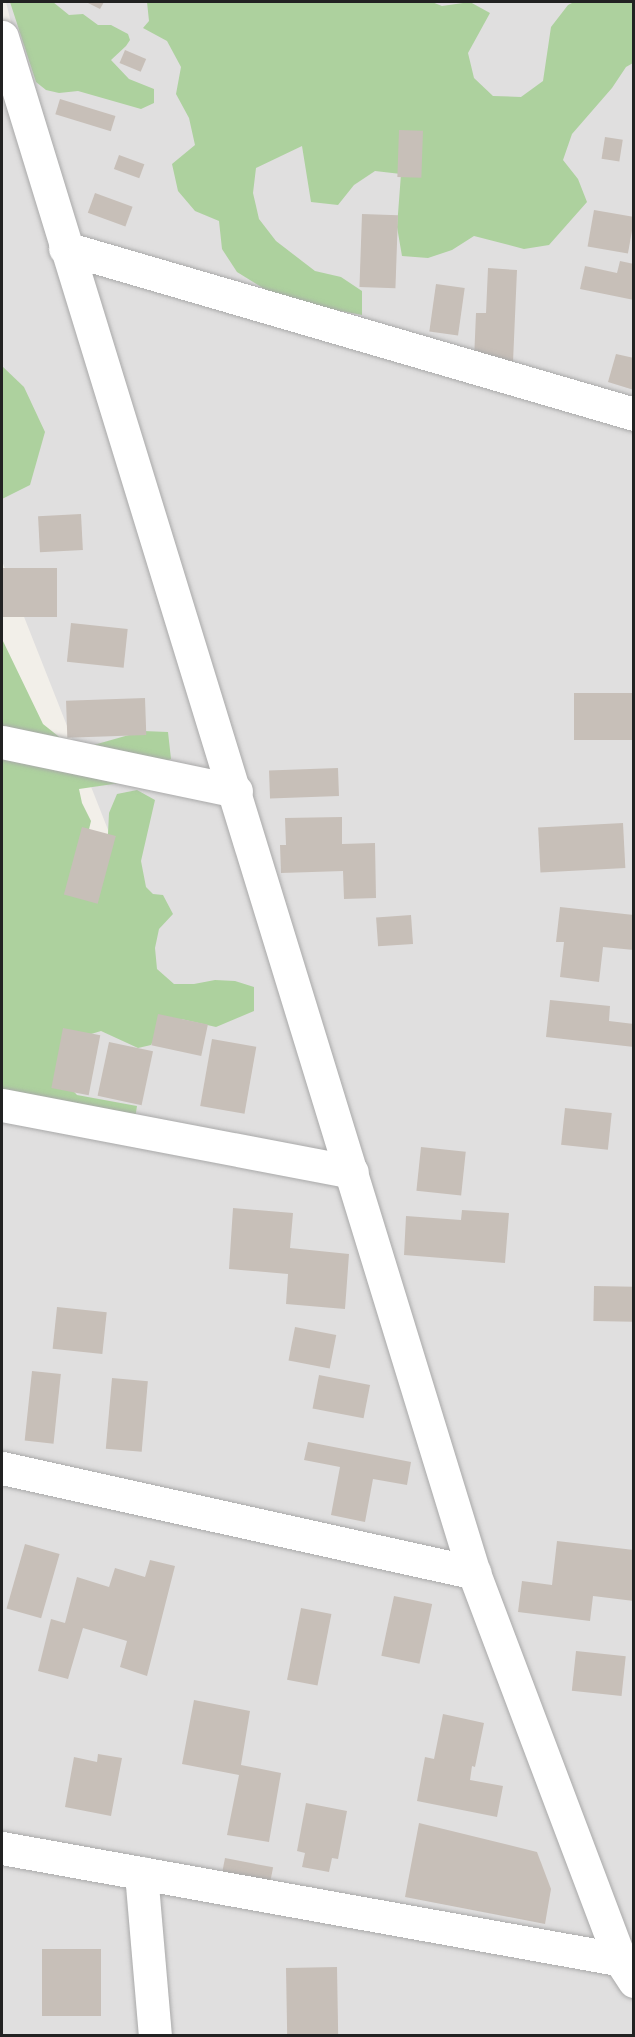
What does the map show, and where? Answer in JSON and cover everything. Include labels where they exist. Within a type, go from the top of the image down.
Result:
[{"type":"street","points":[[2,37],[65,248],[236,791],[474,1573],[629,1968]]},
{"type":"street","points":[[65,248],[633,414]]},
{"type":"street","points":[[2,742],[236,791]]},
{"type":"street","points":[[2,1105],[352,1172]]},
{"type":"street","points":[[2,1468],[474,1573]]},
{"type":"street","points":[[2,1848],[629,1968]]},
{"type":"street","points":[[141,1874],[155,2036]]},
{"type":"shaded area","points":[[6,2],[633,2],[633,2035],[2,2035],[2,818],[116,850],[2,561],[2,99],[30,100]]},
{"type":"green space","points":[[10,2],[53,2],[69,15],[83,14],[98,25],[111,25],[128,34],[130,40],[111,60],[129,79],[154,89],[154,103],[141,109],[78,91],[59,93],[46,90],[36,82]]},
{"type":"green space","points":[[147,2],[432,2],[442,6],[470,2],[490,13],[468,53],[474,78],[493,96],[521,97],[543,81],[551,27],[568,5],[574,2],[633,2],[633,63],[626,67],[612,88],[572,134],[563,160],[578,179],[587,202],[549,245],[524,249],[474,236],[452,250],[428,258],[402,256],[397,227],[401,174],[375,171],[354,185],[338,205],[311,202],[302,146],[256,168],[253,193],[259,219],[276,241],[315,271],[341,277],[362,291],[362,315],[282,300],[237,272],[222,249],[219,221],[195,211],[178,191],[172,164],[195,145],[189,118],[176,94],[181,67],[167,41],[143,28],[149,21]]},
{"type":"green space","points":[[2,366],[24,387],[45,432],[30,485],[2,499]]},
{"type":"green space","points":[[2,639],[43,724],[63,740],[90,746],[143,731],[168,732],[171,759],[127,782],[79,789],[82,803],[91,821],[77,879],[107,854],[109,813],[117,794],[137,790],[155,800],[141,861],[146,887],[153,894],[163,895],[173,914],[159,929],[155,948],[157,969],[174,984],[194,984],[215,980],[235,981],[254,987],[254,1011],[216,1027],[181,1019],[162,1024],[151,1045],[138,1048],[101,1031],[68,1041],[63,1080],[77,1095],[137,1106],[134,1125],[2,1098]]},
{"type":"building","points":[[86,2],[104,2],[100,9]]},
{"type":"building","points":[[125,50],[146,59],[141,72],[120,63]]},
{"type":"building","points":[[60,99],[115,116],[111,131],[55,114]]},
{"type":"building","points":[[399,130],[423,131],[421,178],[397,177]]},
{"type":"building","points":[[605,137],[623,140],[619,162],[602,159]]},
{"type":"building","points":[[119,155],[144,164],[139,178],[114,169]]},
{"type":"building","points":[[95,193],[133,207],[125,226],[88,213]]},
{"type":"building","points":[[594,210],[634,217],[628,254],[588,246]]},
{"type":"building","points":[[362,214],[398,215],[395,288],[359,287]]},
{"type":"building","points":[[620,261],[634,264],[634,300],[580,289],[585,266],[617,273]]},
{"type":"building","points":[[488,268],[517,270],[513,362],[474,360],[476,313],[486,313]]},
{"type":"building","points":[[436,284],[465,288],[458,336],[429,332]]},
{"type":"building","points":[[616,354],[634,358],[634,390],[608,382]]},
{"type":"building","points":[[81,514],[83,550],[40,552],[38,516]]},
{"type":"building","points":[[2,568],[57,568],[57,617],[2,617]]},
{"type":"building","points":[[71,623],[128,629],[124,668],[67,662]]},
{"type":"building","points":[[574,693],[634,693],[634,740],[574,740]]},
{"type":"building","points":[[145,698],[146,735],[67,738],[66,701]]},
{"type":"building","points":[[338,768],[339,796],[270,798],[269,770]]},
{"type":"building","points":[[342,817],[342,844],[375,843],[376,898],[344,899],[343,871],[281,873],[280,845],[286,845],[285,818]]},
{"type":"building","points":[[623,823],[625,868],[540,872],[538,827]]},
{"type":"building","points":[[82,827],[116,836],[98,904],[64,895]]},
{"type":"building","points":[[560,907],[634,915],[634,950],[603,947],[599,982],[560,977],[564,942],[556,942]]},
{"type":"building","points":[[411,915],[413,944],[378,946],[376,917]]},
{"type":"building","points":[[550,1000],[610,1006],[609,1021],[634,1024],[634,1047],[546,1037]]},
{"type":"building","points":[[158,1014],[208,1025],[201,1056],[151,1045]]},
{"type":"building","points":[[63,1028],[100,1035],[89,1095],[51,1088]]},
{"type":"building","points":[[212,1039],[256,1047],[245,1114],[200,1106]]},
{"type":"building","points":[[109,1042],[153,1051],[142,1105],[98,1096]]},
{"type":"building","points":[[565,1108],[612,1113],[608,1150],[561,1145]]},
{"type":"building","points":[[421,1147],[466,1152],[461,1195],[416,1191]]},
{"type":"building","points":[[233,1208],[293,1213],[290,1248],[349,1254],[345,1309],[286,1304],[288,1274],[229,1269]]},
{"type":"building","points":[[462,1210],[509,1213],[505,1263],[404,1255],[406,1216],[461,1220]]},
{"type":"building","points":[[594,1286],[634,1287],[633,1322],[593,1321]]},
{"type":"building","points":[[57,1307],[107,1312],[102,1354],[53,1349]]},
{"type":"building","points":[[295,1327],[336,1335],[330,1368],[289,1360]]},
{"type":"building","points":[[32,1371],[61,1374],[54,1444],[25,1441]]},
{"type":"building","points":[[319,1375],[370,1385],[364,1418],[313,1408]]},
{"type":"building","points":[[112,1378],[148,1381],[142,1452],[106,1449]]},
{"type":"building","points":[[308,1442],[411,1462],[407,1485],[373,1479],[365,1522],[331,1515],[340,1467],[304,1460]]},
{"type":"building","points":[[557,1541],[634,1550],[634,1601],[593,1596],[590,1621],[518,1612],[522,1581],[552,1585]]},
{"type":"building","points":[[25,1544],[60,1554],[41,1618],[7,1608]]},
{"type":"building","points":[[150,1560],[175,1566],[147,1676],[120,1667],[127,1641],[83,1628],[68,1679],[38,1671],[51,1619],[65,1623],[77,1577],[109,1587],[115,1568],[145,1577]]},
{"type":"building","points":[[394,1596],[432,1604],[419,1664],[381,1656]]},
{"type":"building","points":[[301,1608],[331,1614],[318,1686],[287,1680]]},
{"type":"building","points":[[576,1651],[626,1656],[622,1696],[572,1691]]},
{"type":"building","points":[[194,1700],[250,1711],[241,1765],[281,1773],[269,1842],[227,1835],[239,1775],[182,1764]]},
{"type":"building","points":[[443,1714],[484,1723],[470,1780],[503,1786],[497,1817],[417,1801],[425,1757],[434,1759]]},
{"type":"building","points":[[98,1754],[122,1758],[111,1816],[65,1807],[74,1757],[97,1762]]},
{"type":"building","points":[[306,1803],[347,1811],[338,1859],[332,1858],[329,1872],[302,1867],[305,1853],[297,1851]]},
{"type":"building","points":[[419,1823],[537,1852],[551,1889],[545,1924],[405,1897]]},
{"type":"building","points":[[225,1858],[273,1867],[270,1881],[222,1872]]},
{"type":"building","points":[[42,1949],[101,1949],[101,2016],[42,2016]]},
{"type":"building","points":[[337,1967],[338,2036],[287,2036],[286,1968]]}]
